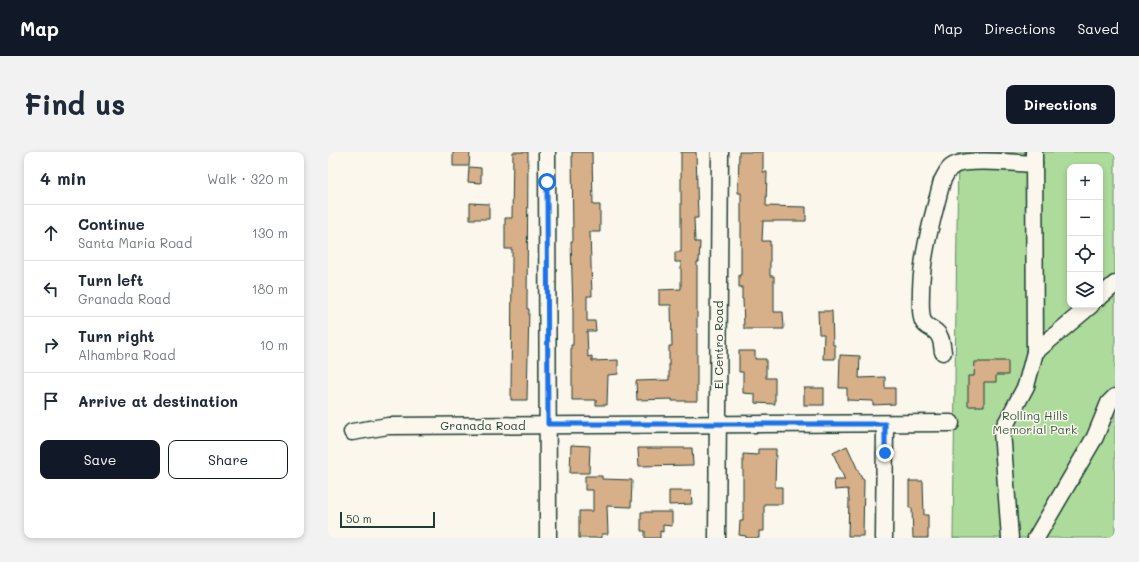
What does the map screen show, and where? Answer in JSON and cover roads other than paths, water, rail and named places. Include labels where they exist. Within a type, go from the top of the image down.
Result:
[{"type":"street","points":[[547,152],[548,538]]},
{"type":"street","name":"El Centro Road","points":[[717,538],[720,152]]},
{"type":"street","points":[[943,352],[939,334],[926,327],[923,322],[921,300],[924,254],[942,181],[952,166],[960,162],[1034,158],[1036,352],[1026,386],[1002,431],[1010,538]]},
{"type":"street","points":[[1103,294],[1115,284]]},
{"type":"street","points":[[1036,352],[1087,308]]},
{"type":"street","points":[[1036,538],[1095,437],[1109,403],[1115,397]]},
{"type":"street","name":"Granada Road","points":[[352,432],[388,426],[952,423]]},
{"type":"street","points":[[1095,437],[1115,423]]},
{"type":"street","points":[[884,538],[885,424]]},
{"type":"park label","name":"Rolling Hills Memorial Park","points":[[1035,422]]}]
